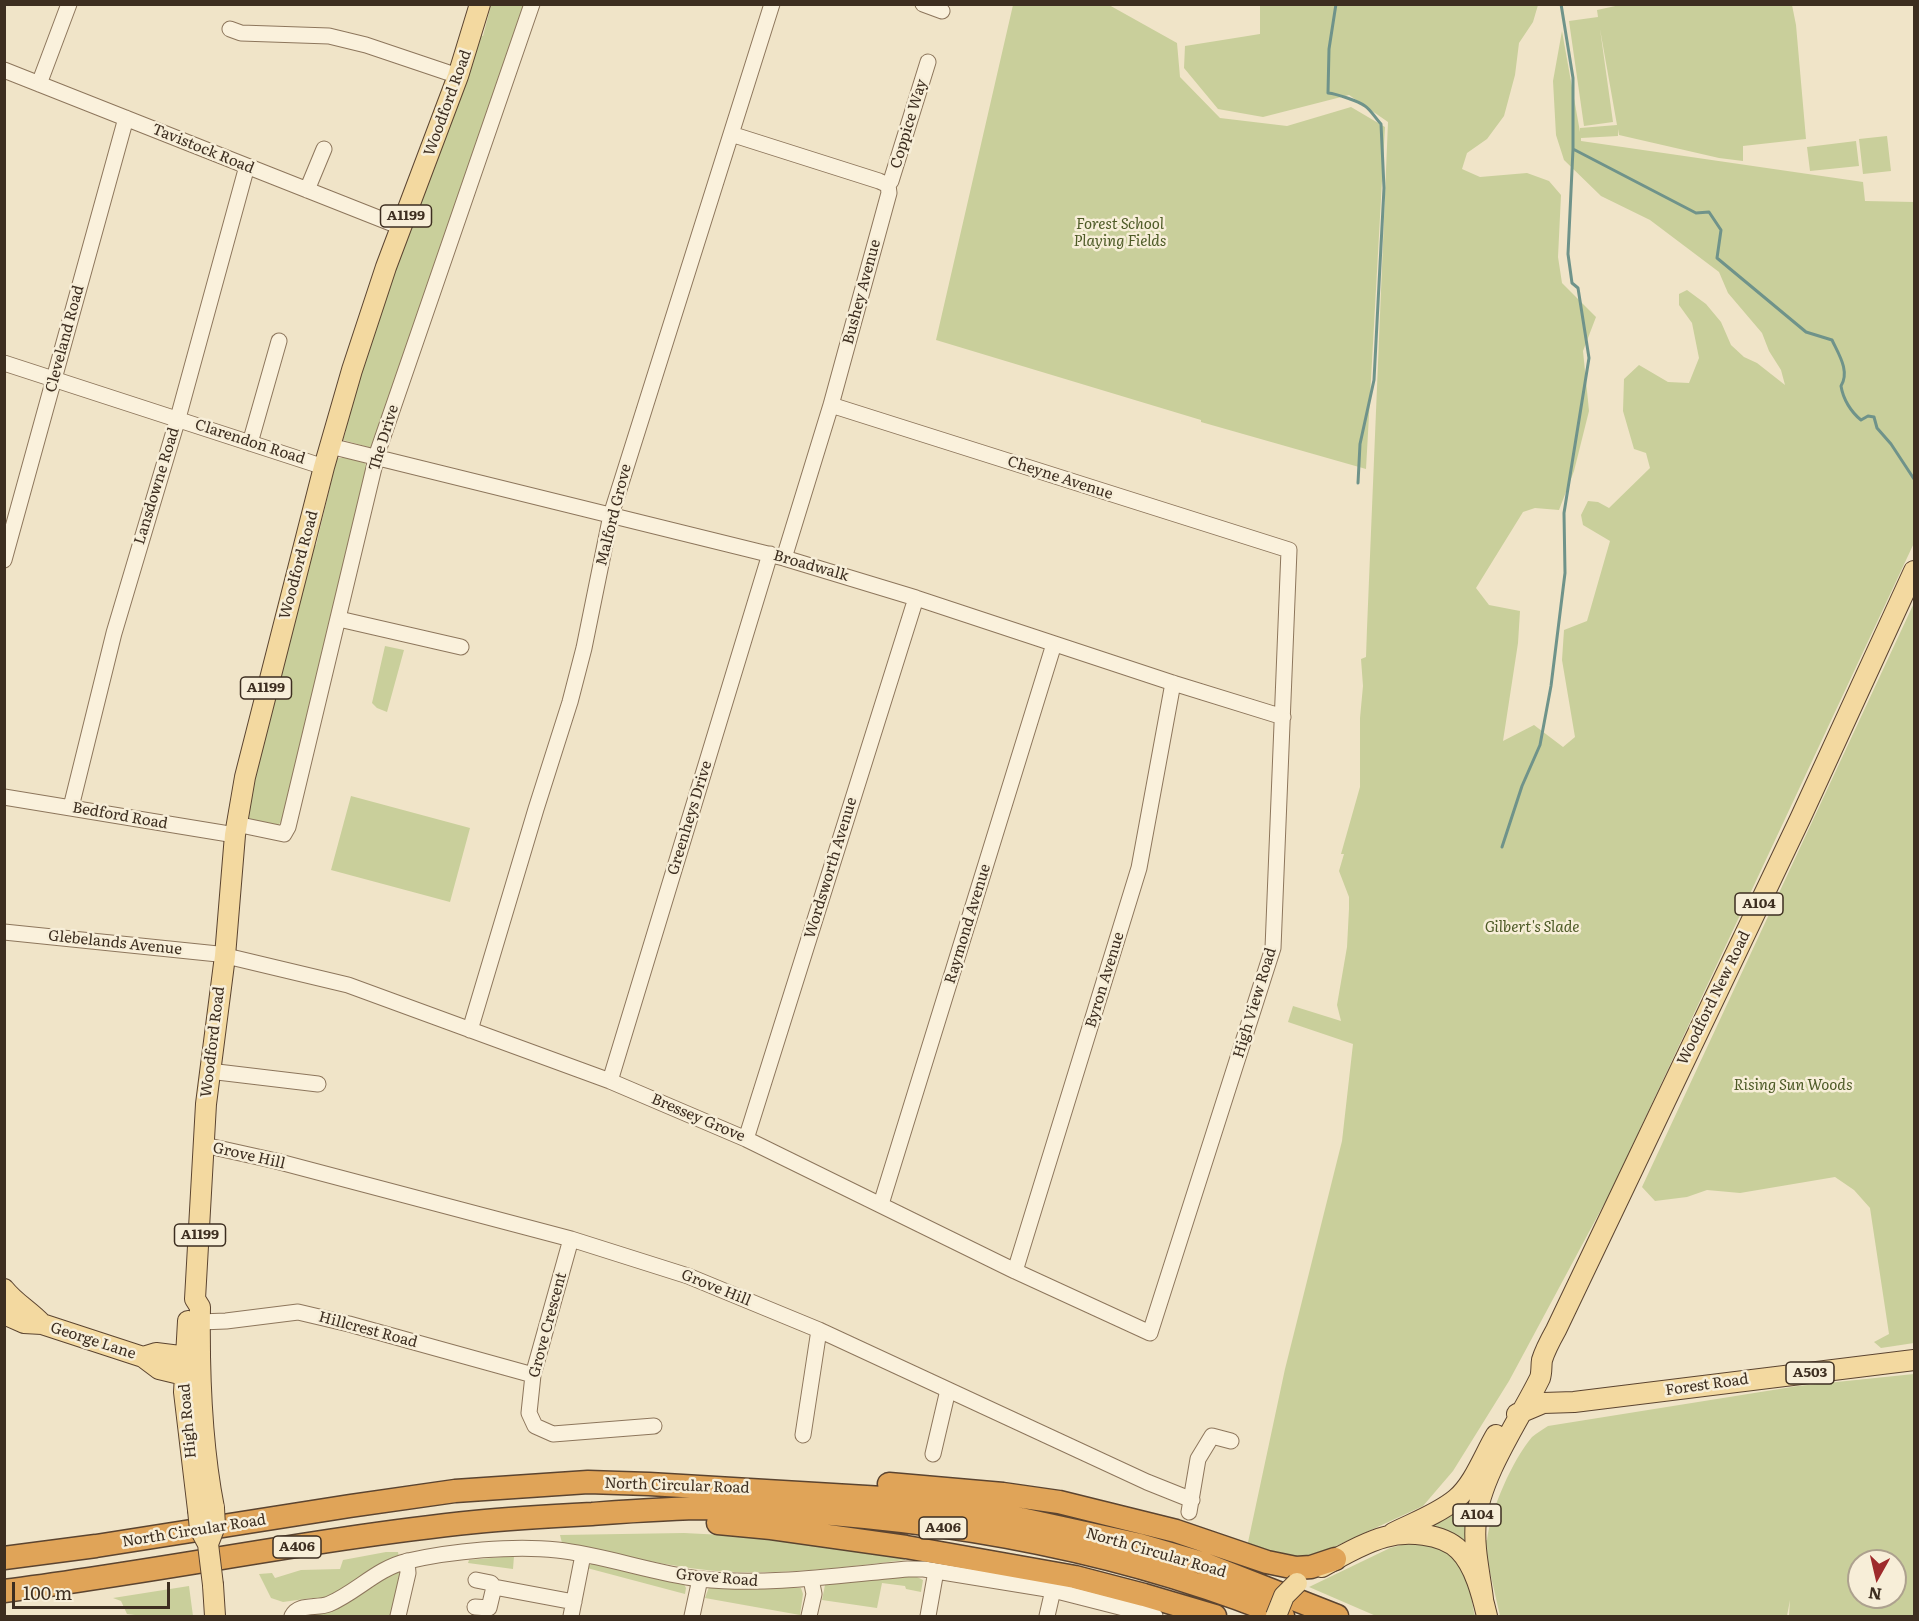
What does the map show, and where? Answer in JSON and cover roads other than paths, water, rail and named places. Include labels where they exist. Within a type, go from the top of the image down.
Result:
[{"type":"highway","name":"A406","points":[[588,1482],[649,1478],[774,1476],[1003,1494],[1059,1502],[1104,1512],[1176,1531],[1267,1562],[1296,1568],[1311,1567],[1335,1559]]},
{"type":"highway","name":"North Circular Road","points":[[4,1558],[96,1546],[408,1497],[466,1490],[588,1482],[824,1493],[897,1499],[970,1510],[1084,1531],[1151,1548],[1202,1563],[1337,1617]]},
{"type":"highway","name":"North Circular Road","points":[[4,1591],[101,1579],[414,1529],[531,1517],[673,1509],[772,1511],[885,1520],[957,1530],[1079,1552],[1194,1584],[1283,1617]]},
{"type":"highway","name":"A406","points":[[591,1514],[771,1528],[906,1547],[1075,1577],[1215,1617]]},
{"type":"main road","name":"Woodford Road","points":[[204,1145],[209,1071],[225,956],[236,829],[244,777],[256,727],[324,467],[352,370],[401,227],[458,76],[480,4]]},
{"type":"main road","name":"Woodford New Road","points":[[1485,1608],[1475,1522],[1486,1484],[1530,1371],[1542,1367],[1615,1203],[1805,808],[1914,571]]},
{"type":"main road","name":"High Road","points":[[192,1366],[190,1306],[195,1299],[204,1145]]},
{"type":"main road","name":"George Lane","points":[[5,1291],[42,1324]]},
{"type":"main road","name":"High Road","points":[[195,1299],[200,1307],[200,1322],[185,1400],[206,1509],[200,1529],[208,1544],[215,1617]]},
{"type":"main road","name":"George Lane","points":[[4,1314],[24,1323],[42,1324],[143,1357],[156,1353],[192,1366]]},
{"type":"main road","name":"Forest Road","points":[[1511,1423],[1543,1403],[1914,1360]]},
{"type":"main road","points":[[1542,1367],[1553,1398],[1566,1402]]},
{"type":"main road","name":"A503","points":[[1511,1423],[1522,1423],[1566,1402]]},
{"type":"main road","name":"Woodford New Road","points":[[1276,1617],[1284,1596],[1298,1583],[1335,1559],[1428,1516],[1456,1499],[1511,1423]]},
{"type":"main road","points":[[1385,1537],[1436,1536],[1457,1548],[1466,1558],[1485,1608]]},
{"type":"street","points":[[39,84],[69,4]]},
{"type":"street","name":"The Drive","points":[[236,829],[279,834],[284,834],[286,831],[339,619],[376,457],[532,4]]},
{"type":"street","name":"Malford Grove","points":[[470,1030],[570,702],[584,648],[611,515],[772,4]]},
{"type":"street","points":[[923,4],[942,10]]},
{"type":"street","points":[[230,29],[241,33],[329,36],[366,45],[458,76]]},
{"type":"street","name":"Coppice Way","points":[[888,185],[928,62]]},
{"type":"street","name":"Tavistock Road","points":[[4,70],[401,227]]},
{"type":"street","name":"Cleveland Road","points":[[4,560],[126,118]]},
{"type":"street","points":[[731,134],[888,185]]},
{"type":"street","points":[[307,190],[324,149]]},
{"type":"street","name":"Lansdowne Road","points":[[71,807],[114,633],[178,418],[247,166]]},
{"type":"street","name":"Bushey Avenue","points":[[777,556],[831,405],[889,193],[888,185]]},
{"type":"street","points":[[249,443],[279,341]]},
{"type":"street","name":"Clarendon Road","points":[[4,363],[324,467]]},
{"type":"street","name":"Cheyne Avenue","points":[[831,405],[1288,550]]},
{"type":"street","name":"Broadwalk","points":[[330,446],[777,556],[916,598],[1283,717]]},
{"type":"street","name":"High View Road","points":[[1150,1334],[1273,948],[1288,550]]},
{"type":"street","name":"Greenheys Drive","points":[[610,1081],[777,556]]},
{"type":"street","name":"Wordsworth Avenue","points":[[746,1139],[916,598]]},
{"type":"street","points":[[339,619],[461,647]]},
{"type":"street","name":"Raymond Avenue","points":[[881,1204],[1054,644]]},
{"type":"street","name":"Byron Avenue","points":[[1015,1271],[1139,868],[1173,683]]},
{"type":"street","name":"Bedford Road","points":[[4,797],[236,829]]},
{"type":"street","name":"Glebelands Avenue","points":[[4,932],[225,956]]},
{"type":"street","name":"Bressey Grove","points":[[225,956],[348,985],[610,1081],[746,1139],[1015,1271],[1150,1334]]},
{"type":"street","points":[[209,1071],[318,1084]]},
{"type":"street","name":"Grove Hill","points":[[204,1145],[572,1239],[688,1276],[819,1330],[1147,1482],[1190,1506],[1198,1459],[1212,1436],[1231,1441]]},
{"type":"street","name":"Grove Crescent","points":[[572,1239],[533,1375],[529,1413],[535,1426],[553,1434],[654,1426]]},
{"type":"street","name":"Hillcrest Road","points":[[200,1322],[298,1312],[533,1375]]},
{"type":"street","points":[[803,1436],[819,1330]]},
{"type":"street","points":[[933,1454],[948,1390]]},
{"type":"street","name":"Grove Road","points":[[292,1617],[294,1612],[302,1608],[326,1605],[391,1566],[431,1557],[516,1549],[558,1550],[700,1579],[760,1582],[812,1580],[908,1569],[936,1571],[1053,1590],[1155,1617]]},
{"type":"street","points":[[476,1580],[572,1609],[583,1555]]},
{"type":"street","points":[[398,1617],[408,1573],[407,1562]]},
{"type":"street","points":[[928,1617],[936,1571]]},
{"type":"street","points":[[692,1617],[700,1579]]},
{"type":"street","points":[[809,1617],[814,1594],[812,1580]]},
{"type":"street","points":[[475,1607],[489,1608],[494,1587]]},
{"type":"street","points":[[1047,1617],[1053,1590]]},
{"type":"waterway","points":[[1336,4],[1329,49],[1328,93],[1362,104],[1381,124],[1384,188],[1374,380],[1360,444],[1358,483]]},
{"type":"waterway","points":[[1502,847],[1522,786],[1540,745],[1551,686],[1565,573],[1564,513],[1589,358],[1578,288],[1572,283],[1568,254],[1573,149],[1573,78],[1561,4]]},
{"type":"waterway","points":[[1573,149],[1696,213],[1709,212],[1721,230],[1717,258],[1806,332],[1832,340],[1844,369],[1841,386],[1848,405],[1861,420],[1868,416],[1874,417],[1877,428],[1891,444],[1914,479]]},
{"type":"park label","name":"Forest School Playing Fields","points":[[1120,234]]},
{"type":"park label","name":"Gilbert's Slade","points":[[1532,928]]},
{"type":"park label","name":"Rising Sun Woods","points":[[1793,1086]]}]
